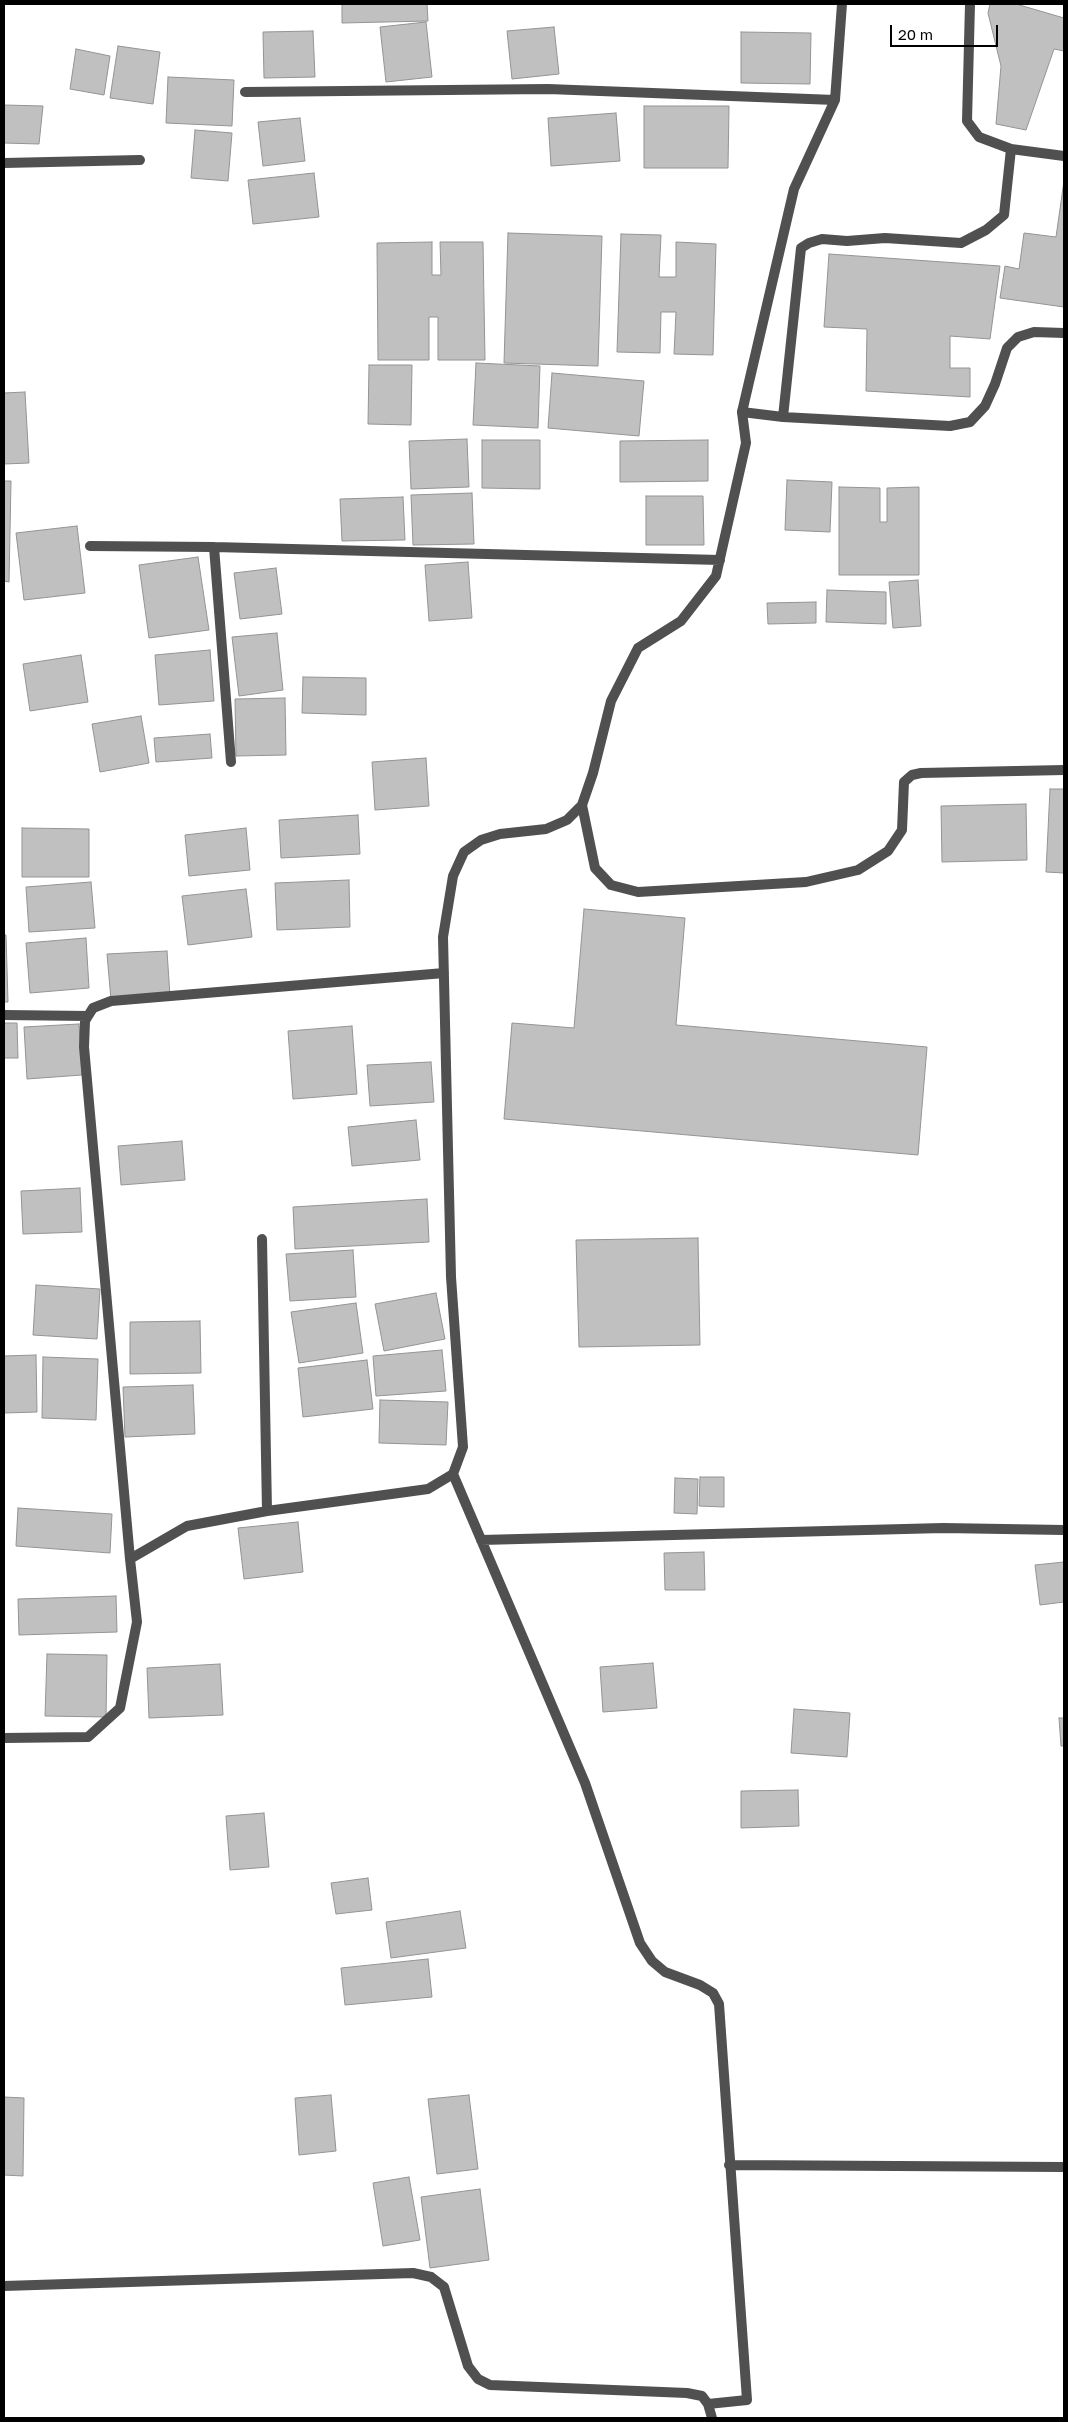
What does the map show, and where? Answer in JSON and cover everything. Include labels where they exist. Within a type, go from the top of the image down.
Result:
[{"type":"street","points":[[130,1559],[187,1526],[267,1511],[428,1489],[453,1474],[463,1446],[451,1277],[443,937],[453,876],[464,852],[481,840],[500,834],[546,829],[567,820],[582,805],[593,773],[611,701],[638,648],[681,621],[716,576],[746,443],[742,412],[794,189],[835,100],[842,4]]},
{"type":"street","points":[[970,4],[967,120],[979,137],[1011,149],[1064,156]]},
{"type":"street","points":[[245,92],[548,89],[835,100]]},
{"type":"street","points":[[783,417],[801,248],[822,239],[847,241],[885,238],[961,243],[986,230],[1004,215],[1011,149]]},
{"type":"street","points":[[4,163],[140,160]]},
{"type":"street","points":[[742,412],[783,417],[950,426],[970,422],[985,406],[996,384],[1007,348],[1018,337],[1034,332],[1064,333]]},
{"type":"street","points":[[90,546],[214,547],[720,560]]},
{"type":"street","points":[[214,547],[230,762]]},
{"type":"street","points":[[582,805],[595,868],[611,885],[638,892],[806,882],[858,870],[888,850],[902,830],[904,782],[912,775],[921,773],[1064,770]]},
{"type":"street","points":[[4,1738],[88,1737],[120,1708],[137,1622],[84,1047],[85,1022],[88,1016],[93,1008],[111,1001],[444,973]]},
{"type":"street","points":[[4,1014],[88,1016]]},
{"type":"street","points":[[262,1240],[267,1511]]},
{"type":"street","points":[[453,1474],[586,1783],[640,1943],[652,1961],[665,1972],[700,1985],[712,1993],[719,2004],[729,2164],[748,2400],[708,2404]]},
{"type":"street","points":[[482,1540],[943,1528],[1064,1530]]},
{"type":"street","points":[[729,2164],[1064,2167]]},
{"type":"street","points":[[4,2286],[413,2273],[431,2277],[444,2287],[468,2366],[478,2379],[490,2385],[687,2393],[702,2396],[708,2404],[712,2418]]},
{"type":"building","points":[[342,4],[427,4],[428,21],[342,23]]},
{"type":"building","points":[[990,4],[1016,4],[1064,18],[1064,51],[1054,49],[1026,130],[996,124],[1001,66],[988,13]]},
{"type":"building","points":[[426,22],[432,77],[386,82],[380,27]]},
{"type":"building","points":[[554,27],[559,74],[512,79],[507,31]]},
{"type":"building","points":[[313,31],[315,77],[264,78],[263,32]]},
{"type":"building","points":[[741,32],[811,33],[810,84],[741,83]]},
{"type":"building","points":[[118,46],[160,52],[153,104],[110,98]]},
{"type":"building","points":[[76,49],[110,56],[104,95],[70,89]]},
{"type":"building","points":[[168,77],[234,80],[232,126],[166,123]]},
{"type":"building","points":[[4,105],[43,106],[39,144],[4,143]]},
{"type":"building","points":[[644,106],[729,106],[728,168],[644,168]]},
{"type":"building","points":[[616,113],[620,161],[551,166],[548,118]]},
{"type":"building","points":[[300,118],[305,161],[263,166],[258,122]]},
{"type":"building","points":[[195,130],[232,133],[228,181],[191,178]]},
{"type":"building","points":[[314,173],[319,217],[253,224],[248,180]]},
{"type":"building","points":[[1064,181],[1064,307],[1000,298],[1005,266],[1019,269],[1024,233],[1056,237]]},
{"type":"building","points":[[508,233],[602,236],[598,366],[504,363]]},
{"type":"building","points":[[621,234],[661,235],[659,277],[676,277],[676,242],[716,244],[713,355],[674,354],[676,312],[661,312],[660,353],[617,352]]},
{"type":"building","points":[[432,242],[432,275],[441,275],[440,242],[483,242],[485,360],[438,360],[438,317],[429,317],[429,360],[378,360],[377,243]]},
{"type":"building","points":[[829,254],[1000,266],[990,339],[950,336],[950,368],[970,368],[970,397],[866,391],[867,329],[824,327]]},
{"type":"building","points":[[476,363],[540,366],[538,428],[473,425]]},
{"type":"building","points":[[369,365],[412,365],[411,425],[368,424]]},
{"type":"building","points":[[552,373],[644,381],[639,436],[548,428]]},
{"type":"building","points":[[25,392],[29,463],[4,464],[4,393]]},
{"type":"building","points":[[467,439],[469,487],[411,489],[409,441]]},
{"type":"building","points":[[482,440],[540,440],[540,489],[482,488]]},
{"type":"building","points":[[708,440],[708,481],[620,482],[620,441]]},
{"type":"building","points":[[787,480],[832,482],[830,532],[785,530]]},
{"type":"building","points":[[4,481],[11,481],[9,582],[4,581]]},
{"type":"building","points":[[839,487],[880,488],[880,522],[887,522],[887,488],[919,487],[919,575],[839,575]]},
{"type":"building","points":[[472,493],[474,544],[413,545],[411,495]]},
{"type":"building","points":[[646,496],[703,496],[704,545],[646,545]]},
{"type":"building","points":[[403,497],[405,540],[342,541],[340,499]]},
{"type":"building","points":[[77,526],[85,593],[24,600],[16,533]]},
{"type":"building","points":[[198,557],[209,630],[149,638],[139,565]]},
{"type":"building","points":[[468,562],[472,618],[429,621],[425,565]]},
{"type":"building","points":[[276,568],[282,614],[240,619],[234,573]]},
{"type":"building","points":[[918,580],[921,626],[893,628],[889,582]]},
{"type":"building","points":[[827,590],[886,592],[886,624],[826,622]]},
{"type":"building","points":[[816,602],[816,623],[768,624],[767,603]]},
{"type":"building","points":[[277,633],[283,690],[239,696],[232,637]]},
{"type":"building","points":[[210,650],[214,701],[159,705],[155,655]]},
{"type":"building","points":[[81,655],[88,702],[30,711],[23,664]]},
{"type":"building","points":[[303,677],[366,678],[366,715],[302,713]]},
{"type":"building","points":[[285,698],[286,755],[236,756],[235,699]]},
{"type":"building","points":[[141,716],[149,763],[100,772],[92,724]]},
{"type":"building","points":[[210,734],[212,758],[156,762],[154,738]]},
{"type":"building","points":[[426,758],[429,806],[375,810],[372,762]]},
{"type":"building","points":[[1050,789],[1064,789],[1064,873],[1046,872]]},
{"type":"building","points":[[1026,804],[1027,860],[942,862],[941,806]]},
{"type":"building","points":[[358,815],[360,854],[281,858],[279,820]]},
{"type":"building","points":[[22,828],[89,829],[89,877],[22,877]]},
{"type":"building","points":[[246,828],[250,870],[189,876],[185,835]]},
{"type":"building","points":[[349,880],[350,927],[277,930],[275,883]]},
{"type":"building","points":[[91,882],[95,928],[29,932],[26,887]]},
{"type":"building","points":[[246,889],[252,937],[188,945],[182,896]]},
{"type":"building","points":[[584,909],[685,918],[676,1025],[927,1047],[918,1155],[504,1119],[512,1023],[574,1028]]},
{"type":"building","points":[[4,935],[6,935],[8,1002],[4,1002]]},
{"type":"building","points":[[86,938],[89,988],[30,993],[26,943]]},
{"type":"building","points":[[167,951],[170,996],[111,1000],[107,954]]},
{"type":"building","points":[[4,1023],[17,1023],[18,1058],[4,1058]]},
{"type":"building","points":[[79,1024],[82,1075],[27,1079],[24,1027]]},
{"type":"building","points":[[352,1026],[357,1094],[293,1099],[288,1031]]},
{"type":"building","points":[[431,1062],[434,1102],[370,1106],[367,1065]]},
{"type":"building","points":[[416,1120],[420,1160],[352,1166],[348,1127]]},
{"type":"building","points":[[182,1141],[185,1180],[121,1185],[118,1146]]},
{"type":"building","points":[[80,1188],[82,1232],[23,1234],[21,1191]]},
{"type":"building","points":[[427,1199],[429,1242],[295,1249],[293,1207]]},
{"type":"building","points":[[698,1238],[700,1345],[579,1347],[576,1240]]},
{"type":"building","points":[[353,1250],[356,1297],[290,1301],[286,1254]]},
{"type":"building","points":[[36,1285],[100,1289],[97,1339],[33,1335]]},
{"type":"building","points":[[436,1293],[445,1339],[384,1351],[375,1304]]},
{"type":"building","points":[[356,1303],[363,1353],[299,1363],[291,1312]]},
{"type":"building","points":[[200,1321],[201,1373],[130,1374],[130,1322]]},
{"type":"building","points":[[442,1350],[446,1391],[376,1396],[373,1356]]},
{"type":"building","points":[[36,1355],[37,1412],[4,1413],[4,1356]]},
{"type":"building","points":[[43,1357],[98,1359],[96,1420],[42,1418]]},
{"type":"building","points":[[367,1360],[373,1409],[303,1417],[298,1368]]},
{"type":"building","points":[[193,1385],[195,1434],[125,1437],[123,1387]]},
{"type":"building","points":[[380,1400],[448,1402],[446,1445],[379,1443]]},
{"type":"building","points":[[700,1477],[724,1477],[724,1507],[699,1506]]},
{"type":"building","points":[[675,1478],[698,1479],[697,1514],[674,1513]]},
{"type":"building","points":[[18,1508],[112,1514],[110,1553],[16,1546]]},
{"type":"building","points":[[298,1522],[303,1572],[244,1579],[238,1528]]},
{"type":"building","points":[[704,1552],[705,1590],[665,1590],[664,1553]]},
{"type":"building","points":[[1064,1562],[1064,1602],[1040,1605],[1035,1565]]},
{"type":"building","points":[[116,1596],[117,1632],[19,1635],[18,1599]]},
{"type":"building","points":[[47,1654],[107,1655],[106,1717],[45,1716]]},
{"type":"building","points":[[653,1663],[657,1708],[603,1712],[600,1667]]},
{"type":"building","points":[[220,1664],[223,1715],[149,1718],[147,1668]]},
{"type":"building","points":[[794,1709],[850,1713],[847,1757],[791,1753]]},
{"type":"building","points":[[1059,1718],[1064,1718],[1064,1746],[1061,1746]]},
{"type":"building","points":[[798,1790],[799,1826],[741,1828],[741,1791]]},
{"type":"building","points":[[264,1813],[269,1867],[230,1870],[226,1816]]},
{"type":"building","points":[[368,1878],[372,1910],[336,1914],[331,1883]]},
{"type":"building","points":[[460,1911],[466,1948],[391,1958],[386,1922]]},
{"type":"building","points":[[428,1959],[432,1997],[345,2005],[341,1968]]},
{"type":"building","points":[[331,2095],[336,2151],[299,2155],[295,2098]]},
{"type":"building","points":[[469,2095],[478,2169],[437,2174],[428,2099]]},
{"type":"building","points":[[4,2097],[24,2098],[23,2176],[4,2175]]},
{"type":"building","points":[[409,2177],[420,2240],[383,2246],[373,2183]]},
{"type":"building","points":[[480,2189],[489,2260],[430,2268],[421,2197]]}]
